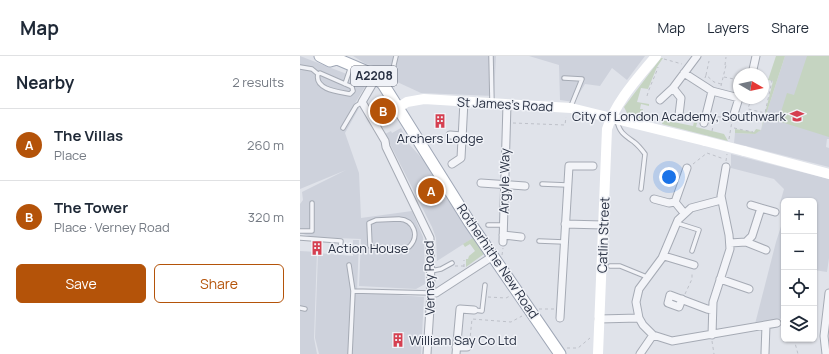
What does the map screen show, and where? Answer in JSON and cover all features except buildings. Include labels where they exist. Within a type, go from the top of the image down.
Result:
[{"type":"main road","name":"A2208","points":[[320,56],[330,61],[337,57],[380,81],[399,107]]},
{"type":"main road","name":"Rotherhithe New Road","points":[[399,107],[470,223],[497,257],[562,351]]},
{"type":"street","points":[[614,118],[656,56]]},
{"type":"street","points":[[753,68],[756,56]]},
{"type":"street","points":[[660,100],[673,88],[696,58]]},
{"type":"street","points":[[684,73],[716,91],[733,97]]},
{"type":"street","points":[[362,102],[380,81]]},
{"type":"street","points":[[673,88],[681,98],[679,115]]},
{"type":"street","points":[[704,123],[716,91]]},
{"type":"street","name":"St James's Road","points":[[399,107],[415,100],[464,101],[569,107],[829,174]]},
{"type":"street","points":[[452,164],[461,158],[464,101]]},
{"type":"street","name":"Verney Road","points":[[362,102],[385,141],[386,147],[426,227],[430,241],[431,293],[427,354]]},
{"type":"street","name":"Argyle Way","points":[[503,239],[507,104]]},
{"type":"street","points":[[733,117],[738,104]]},
{"type":"street","name":"Catlin Street","points":[[598,354],[606,132],[614,118]]},
{"type":"street","points":[[450,135],[462,136]]},
{"type":"street","points":[[560,318],[569,168],[570,165],[592,166]]},
{"type":"street","points":[[675,202],[687,168]]},
{"type":"street","points":[[712,337],[712,310],[730,244],[721,200],[726,168]]},
{"type":"street","points":[[481,183],[525,186]]},
{"type":"street","points":[[654,198],[669,203],[675,202]]},
{"type":"street","points":[[721,200],[698,206],[684,213],[676,222],[664,256],[641,285],[637,297],[639,318],[652,335],[672,341],[712,337],[776,323]]},
{"type":"street","points":[[675,202],[684,213]]},
{"type":"street","points":[[751,205],[775,212]]},
{"type":"street","points":[[746,242],[752,236],[761,208]]},
{"type":"street","points":[[565,224],[603,225]]},
{"type":"street","points":[[503,239],[521,237]]},
{"type":"street","points":[[730,244],[746,242],[766,250]]},
{"type":"street","points":[[664,256],[694,265]]},
{"type":"street","points":[[431,293],[436,293],[497,257]]},
{"type":"street","points":[[720,279],[749,288]]},
{"type":"street","points":[[826,354],[824,336],[829,293]]},
{"type":"street","points":[[683,298],[712,310]]},
{"type":"street","points":[[456,350],[460,309],[474,310]]},
{"type":"street","points":[[600,319],[639,318]]},
{"type":"street","points":[[765,353],[766,325]]},
{"type":"street","points":[[640,354],[652,335]]},
{"type":"street","points":[[456,350],[467,345]]},
{"type":"lane","points":[[380,81],[392,73],[396,56]]},
{"type":"lane","points":[[491,56],[492,103]]},
{"type":"lane","points":[[345,84],[351,64]]},
{"type":"lane","points":[[300,67],[312,69],[318,74],[320,73],[352,87],[353,91],[350,94],[323,87],[319,82],[318,74]]},
{"type":"lane","points":[[564,78],[582,80],[569,107]]},
{"type":"lane","points":[[343,128],[356,106],[362,102]]},
{"type":"lane","points":[[614,118],[618,129],[625,137],[635,142],[645,154],[641,189]]},
{"type":"lane","points":[[542,184],[567,185]]},
{"type":"lane","points":[[300,231],[312,231],[312,203]]},
{"type":"lane","points":[[404,219],[412,224],[414,231],[414,241],[406,248],[375,249],[370,246],[368,226],[372,221],[404,219]]},
{"type":"lane","points":[[412,224],[422,220]]},
{"type":"lane","points":[[676,222],[699,230],[692,251]]},
{"type":"lane","points":[[488,225],[503,225]]},
{"type":"lane","points":[[414,231],[426,227]]},
{"type":"lane","points":[[300,238],[341,241],[340,250]]},
{"type":"lane","points":[[539,241],[564,242]]},
{"type":"lane","points":[[431,271],[441,269],[452,263]]},
{"type":"lane","points":[[349,265],[353,291],[350,354]]},
{"type":"lane","points":[[610,266],[620,266],[647,277]]},
{"type":"lane","points":[[474,310],[482,311],[485,285]]},
{"type":"lane","points":[[353,291],[431,293]]},
{"type":"lane","points":[[300,308],[305,309]]},
{"type":"path","points":[[716,91],[721,84],[726,65],[726,57]]},
{"type":"path","points":[[647,96],[650,82],[664,59],[686,65]]},
{"type":"path","points":[[704,83],[709,61]]},
{"type":"path","points":[[706,75],[714,82],[721,84]]},
{"type":"path","points":[[723,77],[733,79]]},
{"type":"path","points":[[769,80],[772,81],[769,93]]},
{"type":"path","points":[[749,104],[748,109],[764,113],[766,104]]},
{"type":"path","points":[[506,123],[565,125],[569,107]]},
{"type":"path","points":[[709,115],[733,117],[729,140]]},
{"type":"path","points":[[712,131],[715,116]]},
{"type":"path","points":[[656,117],[674,121]]},
{"type":"path","points":[[734,128],[753,132]]},
{"type":"path","points":[[727,158],[728,149]]},
{"type":"path","points":[[687,168],[707,153],[724,159]]},
{"type":"path","points":[[497,257],[503,239]]},
{"type":"path","points":[[452,263],[456,266],[464,266]]},
{"type":"path","points":[[683,298],[689,287],[688,283],[692,279],[692,273]]},
{"type":"path","points":[[484,297],[506,298],[511,295]]},
{"type":"path","points":[[538,310],[561,309]]},
{"type":"path","points":[[467,345],[470,339],[472,319],[511,322],[521,316]]},
{"type":"path","points":[[562,351],[578,348],[591,337]]},
{"type":"path","points":[[712,337],[714,354]]},
{"type":"path","points":[[795,342],[798,354]]},
{"type":"shaded area","points":[[300,56],[365,81],[366,85],[354,105],[359,108],[345,133],[359,173],[361,218],[412,211],[423,237],[424,245],[425,284],[416,289],[359,286],[361,239],[312,237],[300,233],[300,204],[303,200],[302,192],[346,170],[300,189]]},
{"type":"shaded area","points":[[353,56],[496,56],[494,96],[421,93],[395,81],[394,75],[366,64]]},
{"type":"shaded area","points":[[529,56],[645,56],[627,80],[612,68],[600,86],[585,84],[574,102],[560,100],[559,65]]},
{"type":"shaded area","name":"City of London Academy, Southwark","points":[[785,56],[829,56],[829,139],[827,139],[826,147],[829,148],[829,167],[734,143],[735,133],[754,134],[761,130]]},
{"type":"shaded area","points":[[401,128],[408,143],[429,166],[437,186],[453,206],[473,238],[437,261],[436,238],[432,227],[385,134],[391,131],[392,133]]},
{"type":"shaded area","name":"City of London Academy, Southwark","points":[[731,154],[829,179],[829,258],[827,272],[817,270],[817,198],[781,198],[784,189],[774,179],[731,168]]},
{"type":"shaded area","points":[[781,226],[781,319],[755,324]]},
{"type":"shaded area","points":[[353,240],[359,240],[357,292],[424,297],[421,354],[319,354],[315,338],[318,253],[353,256]]},
{"type":"shaded area","points":[[300,251],[317,252],[314,338],[317,354],[300,354]]},
{"type":"green space","points":[[776,56],[785,56],[761,130],[767,104],[769,104],[773,81],[769,80],[769,77]]},
{"type":"green space","points":[[807,56],[829,56],[829,137],[778,121],[787,93],[794,95]]},
{"type":"green space","points":[[661,58],[663,58],[657,67],[648,89],[641,88],[637,102],[649,104],[649,106],[641,104],[640,109],[643,109],[641,119],[628,115],[624,107]]},
{"type":"green space","points":[[663,120],[693,126],[694,122],[697,123],[696,127],[724,134],[728,141],[662,124]]},
{"type":"green space","points":[[735,129],[754,132],[756,129],[761,130],[755,134],[735,133]]},
{"type":"green space","points":[[473,238],[484,254],[466,267],[466,259],[468,259],[469,256],[475,251],[470,244],[465,247],[463,244]]},
{"type":"place","name":"The Tower","points":[[383,111]]},
{"type":"place","name":"City of London Academy, Southwark","points":[[797,116]]},
{"type":"place","name":"Archers Lodge","points":[[440,121]]},
{"type":"place","name":"The Villas","points":[[431,191]]},
{"type":"place","name":"Action House","points":[[317,248]]},
{"type":"place","name":"William Say Co Ltd","points":[[398,340]]}]
